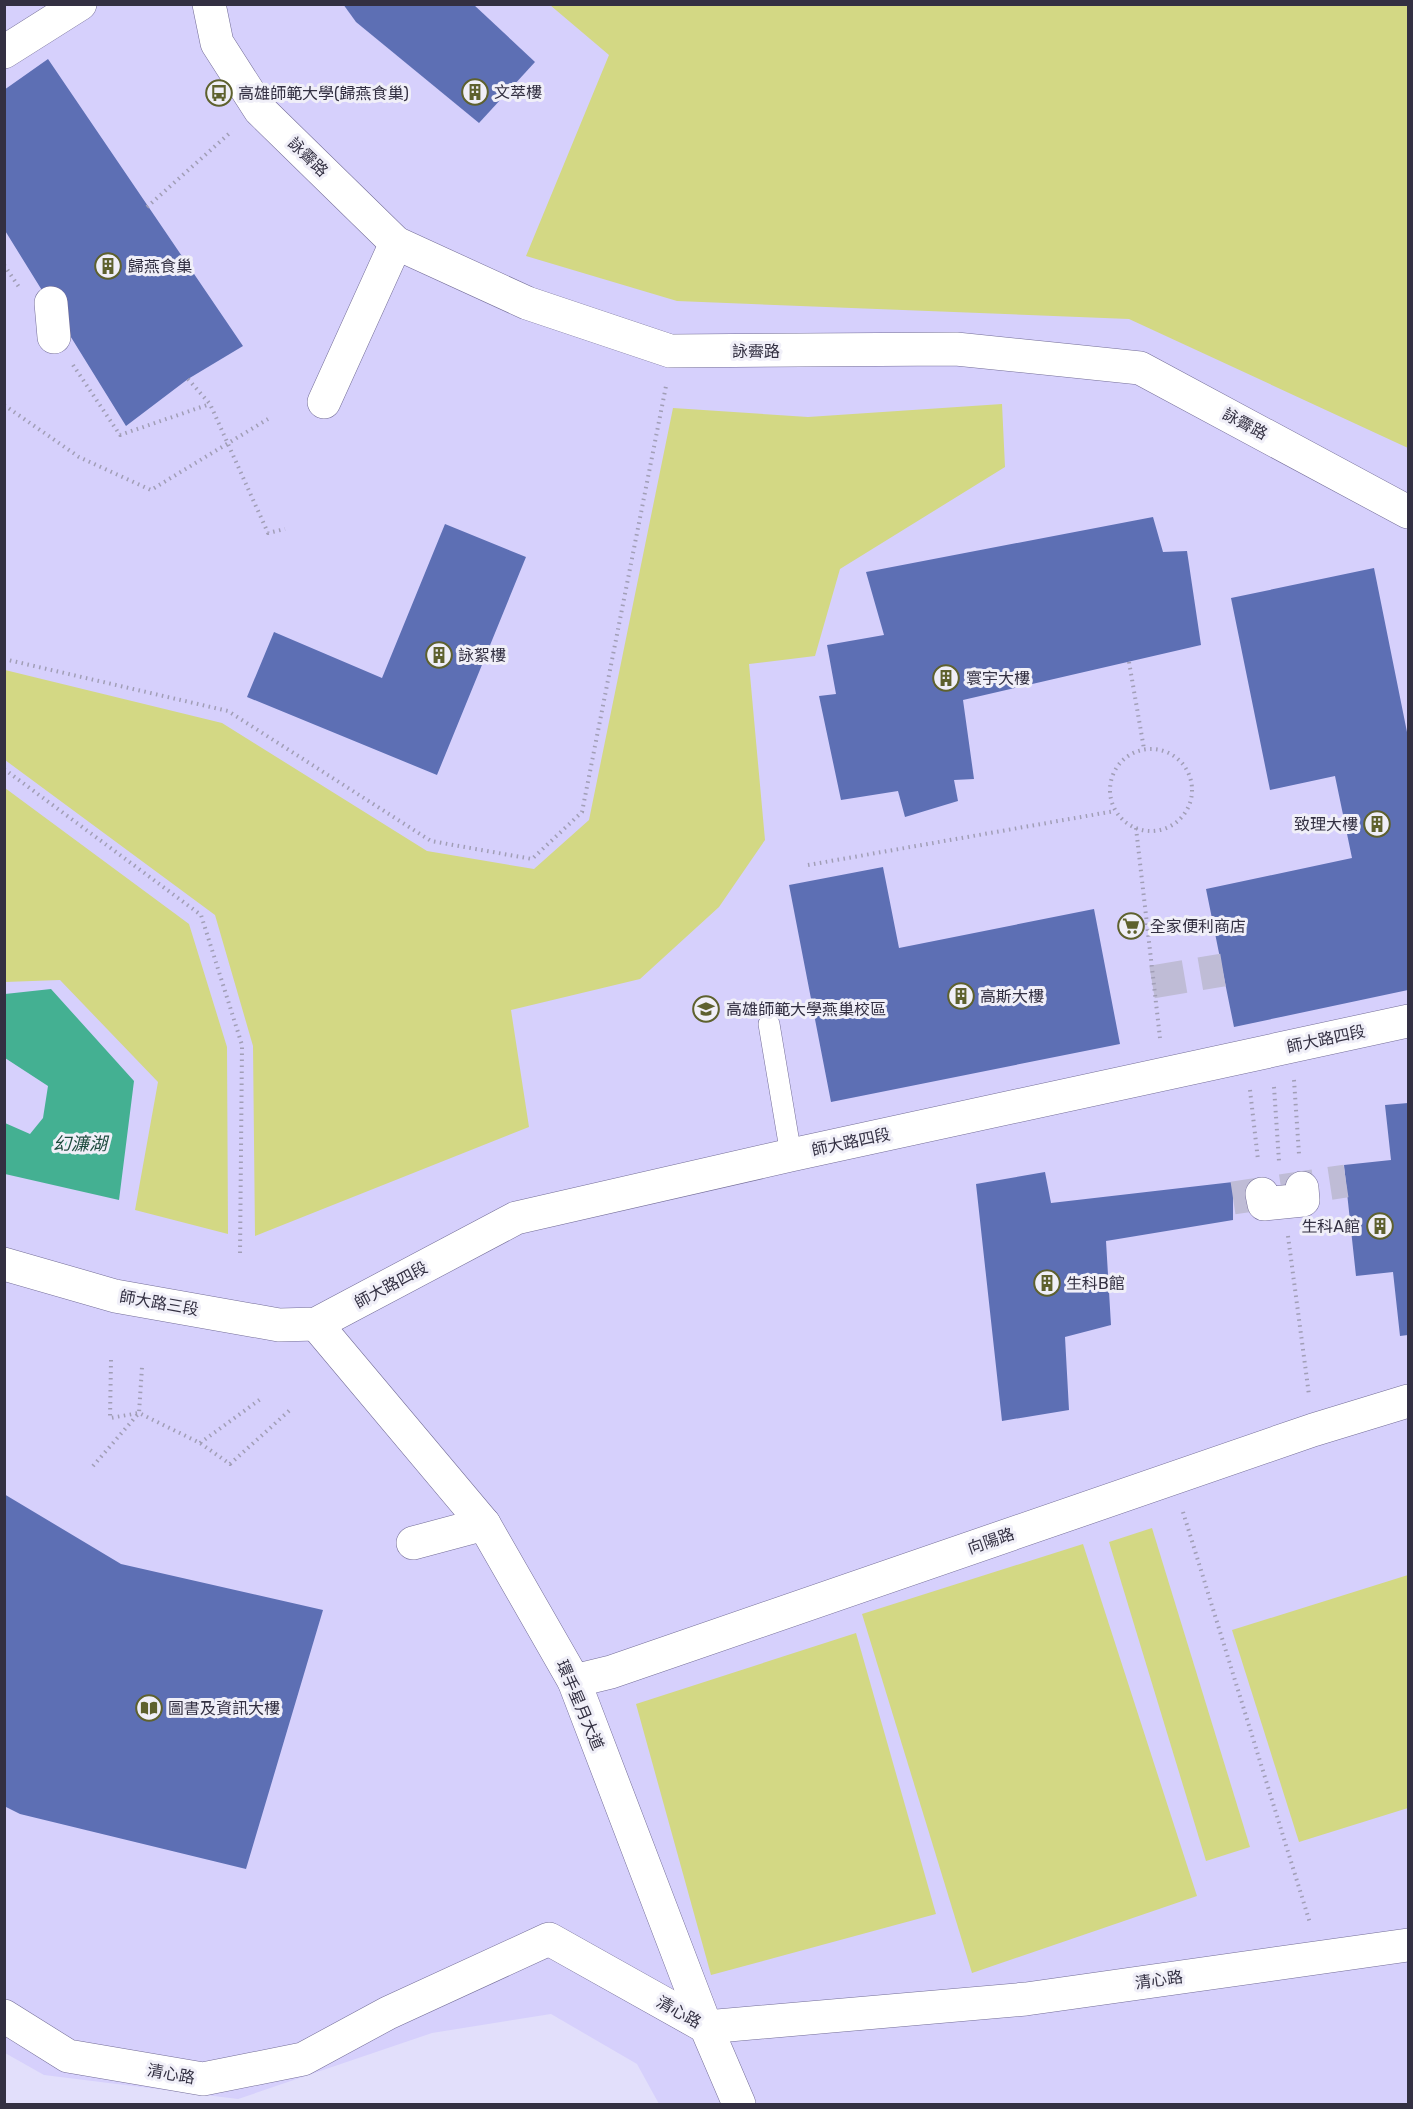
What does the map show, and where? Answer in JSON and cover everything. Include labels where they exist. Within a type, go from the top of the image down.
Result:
[{"type":"street","points":[[4,52],[80,4]]},
{"type":"street","name":"詠霽路","points":[[209,4],[217,42],[260,110],[396,243],[527,303],[670,351],[956,349],[1140,368],[1408,512]]},
{"type":"street","points":[[324,402],[384,297],[396,243]]},
{"type":"street","points":[[37,298],[54,337]]},
{"type":"street","name":"師大路四段","points":[[316,1324],[516,1218],[791,1155],[1408,1021]]},
{"type":"street","name":"師大路三段","points":[[4,1264],[115,1296],[279,1325],[316,1324]]},
{"type":"street","name":"環手星月大道","points":[[316,1324],[484,1524],[574,1681],[706,2027],[739,2104]]},
{"type":"street","name":"向陽路","points":[[574,1681],[611,1672],[1313,1430],[1408,1401]]},
{"type":"street","points":[[413,1543],[484,1524]]},
{"type":"street","name":"清心路","points":[[4,2016],[68,2056],[203,2079],[303,2060],[388,2013],[549,1939],[706,2027],[1026,1999],[1408,1945]]},
{"type":"lane","points":[[769,1024],[791,1155]]},
{"type":"path","points":[[147,207],[214,145],[260,110]]},
{"type":"path","points":[[4,265],[37,298]]},
{"type":"path","points":[[54,337],[120,435],[210,404]]},
{"type":"path","points":[[4,659],[228,711],[431,840],[532,859],[582,812],[665,395],[670,351]]},
{"type":"path","points":[[188,379],[210,404],[268,533],[285,529]]},
{"type":"path","points":[[4,405],[79,457],[151,490],[268,419]]},
{"type":"path","points":[[1129,662],[1144,749]]},
{"type":"path","points":[[1144,749],[1158,749],[1170,754],[1181,762],[1189,774],[1191,800],[1175,823],[1150,831],[1136,828],[1124,821],[1115,811],[1110,785],[1114,772],[1122,761],[1144,749]]},
{"type":"path","points":[[4,770],[201,915],[242,1045],[240,1256]]},
{"type":"path","points":[[808,865],[1115,811]]},
{"type":"path","points":[[1136,828],[1152,981],[1165,1074]]},
{"type":"path","points":[[1270,1051],[1282,1188],[1313,1430]]},
{"type":"path","points":[[1270,1051],[1282,1188]]},
{"type":"path","points":[[1270,1051],[1282,1188]]},
{"type":"path","points":[[111,1360],[110,1418],[138,1413],[200,1443],[230,1464],[290,1410]]},
{"type":"path","points":[[93,1466],[138,1413],[142,1367]]},
{"type":"path","points":[[200,1443],[262,1398]]},
{"type":"path","points":[[1173,1479],[1310,1924]]},
{"type":"shaded area","name":"高雄師範大學燕巢校區","points":[[5,5],[1408,5],[1408,2104],[659,2104],[637,2064],[551,2014],[432,2033],[238,2099],[44,2075],[5,2053]]},
{"type":"shaded area","points":[[550,5],[1408,5],[1408,448],[1129,319],[677,301],[526,256],[609,55]]},
{"type":"shaded area","points":[[1002,404],[1005,467],[840,569],[815,656],[749,664],[765,840],[719,907],[640,979],[511,1010],[529,1127],[255,1236],[253,1046],[215,915],[5,760],[5,670],[222,723],[427,851],[534,869],[589,820],[673,408],[808,417]]},
{"type":"shaded area","points":[[5,788],[189,924],[227,1047],[228,1234],[135,1210],[158,1082],[60,980],[5,982]]},
{"type":"shaded area","points":[[1152,1528],[1250,1847],[1206,1861],[1109,1542]]},
{"type":"shaded area","points":[[1083,1544],[1197,1896],[972,1973],[862,1614]]},
{"type":"shaded area","points":[[1408,1575],[1408,1808],[1299,1842],[1232,1630]]},
{"type":"shaded area","points":[[856,1633],[936,1914],[711,1975],[636,1704]]},
{"type":"water","name":"幻濂湖","points":[[51,989],[134,1081],[119,1200],[5,1174],[5,1123],[30,1134],[43,1118],[48,1086],[5,1058],[5,994]]},
{"type":"building","name":"文萃樓","points":[[343,4],[473,4],[535,62],[479,123],[356,22]]},
{"type":"building","name":"歸燕食巢","points":[[48,59],[243,346],[188,379],[126,426],[4,229],[4,90]]},
{"type":"building","name":"寰宇大樓","points":[[1153,517],[1163,552],[1187,551],[1201,645],[963,700],[974,779],[954,780],[958,801],[905,817],[898,791],[841,800],[819,696],[836,694],[827,645],[884,635],[866,572]]},
{"type":"building","name":"詠絮樓","points":[[445,524],[526,557],[437,775],[247,697],[274,632],[382,678]]},
{"type":"building","name":"致理大樓","points":[[1374,568],[1408,737],[1408,990],[1234,1027],[1206,889],[1352,858],[1335,776],[1270,790],[1231,598]]},
{"type":"building","name":"高斯大樓","points":[[883,867],[899,948],[1094,909],[1120,1044],[831,1102],[789,885]]},
{"type":"building","name":"生科A館","points":[[1408,1103],[1408,1335],[1400,1336],[1393,1272],[1356,1276],[1344,1165],[1391,1160],[1385,1105]]},
{"type":"building","name":"生科B館","points":[[1045,1172],[1051,1203],[1233,1182],[1233,1220],[1106,1241],[1111,1325],[1065,1337],[1069,1410],[1002,1421],[976,1184]]},
{"type":"building","name":"圖書及資訊大樓","points":[[4,1494],[121,1564],[323,1610],[246,1869],[20,1814],[4,1806]]},
{"type":"tunnel","points":[[1152,982],[1223,970]]},
{"type":"tunnel","points":[[1233,1198],[1346,1181]]},
{"type":"place","name":"文萃樓","points":[[475,92]]},
{"type":"place","name":"高雄師範大學(歸燕食巢)","points":[[219,93]]},
{"type":"place","name":"歸燕食巢","points":[[108,266]]},
{"type":"place","name":"詠絮樓","points":[[439,655]]},
{"type":"place","name":"寰宇大樓","points":[[946,678]]},
{"type":"place","name":"致理大樓","points":[[1377,824]]},
{"type":"place","name":"全家便利商店","points":[[1131,926]]},
{"type":"place","name":"高斯大樓","points":[[961,996]]},
{"type":"place","name":"高雄師範大學燕巢校區","points":[[706,1009]]},
{"type":"place","name":"生科A館","points":[[1380,1226]]},
{"type":"place","name":"生科B館","points":[[1047,1283]]},
{"type":"place","name":"圖書及資訊大樓","points":[[149,1708]]}]
